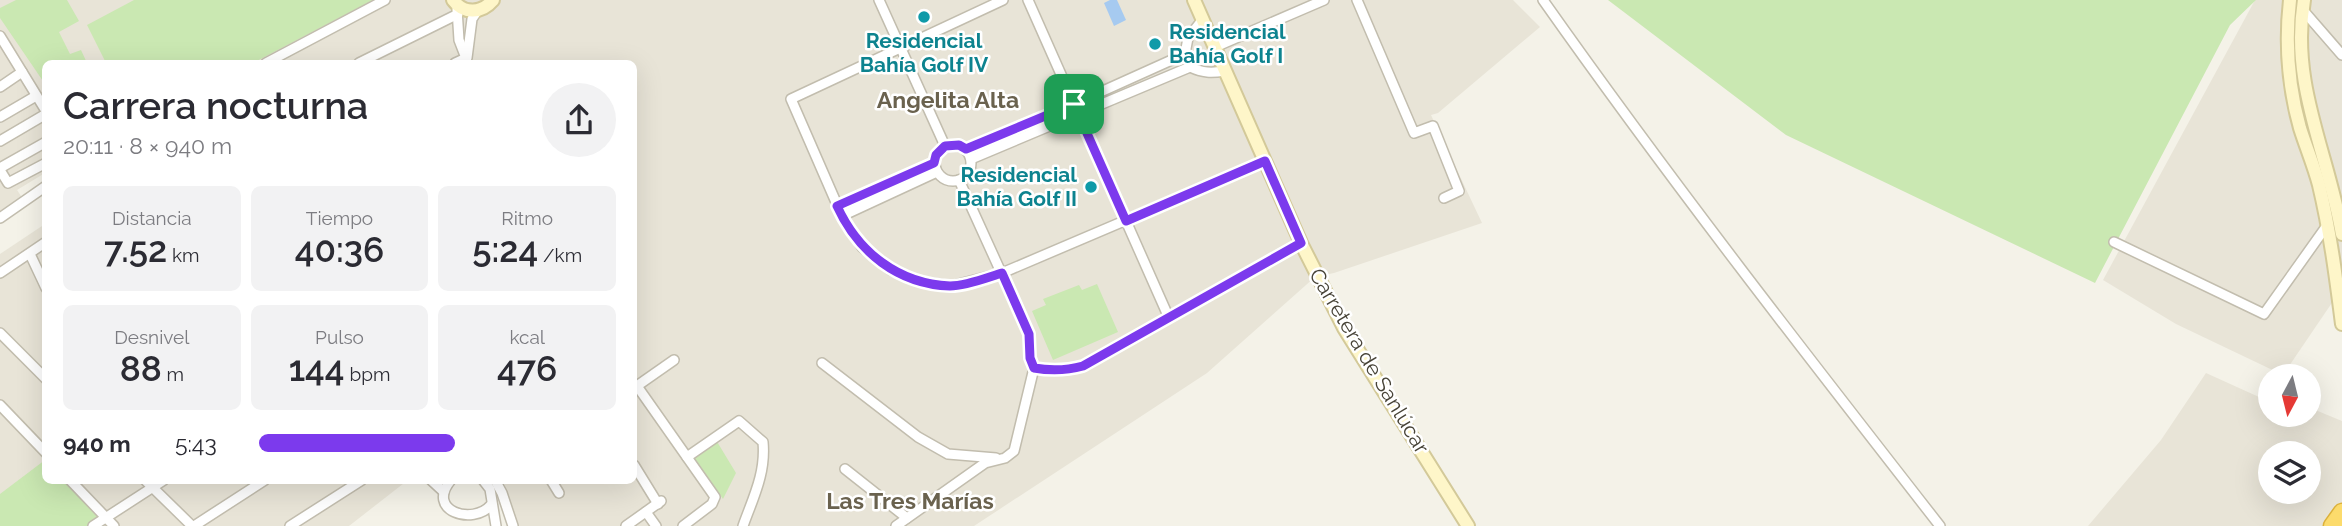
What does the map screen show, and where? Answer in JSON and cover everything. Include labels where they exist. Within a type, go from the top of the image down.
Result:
[{"type":"highway","points":[[2332,526],[2342,512]]},
{"type":"main road","points":[[456,6],[478,10],[493,0]]},
{"type":"main road","name":"Carretera de Sanlúcar","points":[[1194,0],[1301,243],[1344,328],[1468,526]]},
{"type":"main road","points":[[2290,0],[2288,70],[2294,106],[2318,181],[2328,224],[2342,324]]},
{"type":"main road","points":[[2303,5],[2300,33],[2305,90],[2339,195],[2342,234]]},
{"type":"street","points":[[272,60],[385,0]]},
{"type":"street","points":[[879,0],[945,146]]},
{"type":"street","points":[[1003,0],[791,99],[842,216],[862,247],[891,270],[922,282],[951,286],[1002,273],[1265,161]]},
{"type":"street","points":[[1028,0],[1169,318]]},
{"type":"street","points":[[1215,47],[1324,0]]},
{"type":"street","points":[[1357,0],[1413,133],[1433,126],[1459,191],[1444,198]]},
{"type":"street","points":[[1543,0],[1781,322],[1940,526]]},
{"type":"street","points":[[2303,5],[2342,55]]},
{"type":"street","points":[[364,60],[456,6],[459,40],[467,60]]},
{"type":"street","points":[[467,60],[472,19],[478,10]]},
{"type":"street","points":[[1203,19],[1188,38],[1185,54],[1190,67],[1201,72],[1225,71]]},
{"type":"street","points":[[0,36],[42,106]]},
{"type":"street","points":[[0,58],[10,52]]},
{"type":"street","points":[[966,149],[1185,54]]},
{"type":"street","points":[[971,159],[1079,116],[1190,67]]},
{"type":"street","points":[[0,87],[22,72]]},
{"type":"street","points":[[0,117],[36,96]]},
{"type":"street","points":[[0,141],[42,115]]},
{"type":"street","points":[[42,145],[1,173],[8,183],[42,165]]},
{"type":"street","points":[[959,145],[966,149],[971,159],[971,167],[966,176],[959,180],[945,179],[936,168],[936,155],[945,146],[959,145]]},
{"type":"street","points":[[837,206],[936,168]]},
{"type":"street","points":[[842,216],[936,168]]},
{"type":"street","points":[[896,526],[985,463],[1004,458],[1014,451],[1034,368],[1030,358],[1029,334],[959,180]]},
{"type":"street","points":[[0,218],[42,189]]},
{"type":"street","points":[[2114,242],[2264,314],[2328,224]]},
{"type":"street","points":[[1034,368],[1060,371],[1083,366],[1301,243]]},
{"type":"street","points":[[0,273],[42,245]]},
{"type":"street","points":[[30,254],[42,280]]},
{"type":"street","points":[[0,333],[42,375]]},
{"type":"street","points":[[637,386],[674,360]]},
{"type":"street","points":[[822,363],[918,437],[948,454],[1004,458]]},
{"type":"street","points":[[637,390],[715,497],[712,504],[689,524]]},
{"type":"street","points":[[0,405],[42,449]]},
{"type":"street","points":[[687,457],[739,421],[763,442],[764,457],[759,484],[743,526]]},
{"type":"street","points":[[626,526],[660,502],[637,469]]},
{"type":"street","points":[[845,469],[907,518]]},
{"type":"street","points":[[74,484],[114,526]]},
{"type":"street","points":[[93,526],[148,484]]},
{"type":"street","points":[[150,484],[193,526],[259,484]]},
{"type":"street","points":[[290,526],[356,484]]},
{"type":"street","points":[[435,484],[444,492]]},
{"type":"street","points":[[449,484],[444,492],[445,508],[450,515],[464,524],[481,518],[491,505]]},
{"type":"street","points":[[493,484],[491,505],[496,526]]},
{"type":"street","points":[[494,484],[513,526]]},
{"type":"street","points":[[553,484],[559,493]]},
{"type":"street","points":[[646,512],[656,526]]},
{"type":"shaded area","points":[[0,0],[1513,0],[1540,27],[1438,113],[1431,115],[1482,223],[1315,277],[1207,373],[974,526],[510,526],[505,484],[637,484],[637,60],[42,60],[42,175],[17,190],[25,202],[0,221]]},
{"type":"shaded area","points":[[2255,0],[2342,0],[2342,288],[2290,364],[2260,364],[2176,324],[2103,280]]},
{"type":"shaded area","points":[[42,226],[42,484],[403,484],[349,526],[0,526],[0,254]]},
{"type":"shaded area","points":[[2206,373],[2258,397],[2258,427],[2321,427],[2321,412],[2342,421],[2342,526],[2088,526],[2161,440]]},
{"type":"green space","points":[[16,0],[67,0],[79,21],[59,32],[70,54],[81,50],[86,60],[42,60],[42,80],[0,18],[0,8]]},
{"type":"green space","points":[[134,0],[373,0],[259,60],[104,60],[87,25]]},
{"type":"green space","points":[[1608,0],[2256,0],[2230,25],[2095,283],[1786,135]]},
{"type":"green space","points":[[1097,284],[1118,332],[1053,360],[1032,311],[1046,305],[1043,299],[1079,285],[1082,290]]},
{"type":"green space","points":[[716,440],[736,473],[723,499],[694,459]]},
{"type":"green space","points":[[42,462],[42,484],[74,484],[106,517],[93,526],[0,526],[0,494]]},
{"type":"water","name":"Residencial Bahía Golf I","points":[[1117,0],[1126,20],[1114,26],[1104,3]]},
{"type":"place","name":"Residencial Bahía Golf IV","points":[[924,17]]},
{"type":"place","name":"Residencial Bahía Golf I","points":[[1155,44]]},
{"type":"place","name":"Residencial Bahía Golf II","points":[[1091,187]]},
{"type":"district","name":"Angelita Alta","points":[[948,100]]},
{"type":"district","name":"Las Tres Marías","points":[[910,501]]},
{"type":"route","points":[[1074,104],[1126,221],[1265,161],[1301,243],[1083,366],[1067,371],[1052,371],[1034,368],[1030,358],[1029,334],[1002,273],[951,286],[922,282],[891,270],[862,247],[837,206],[934,163],[939,150],[945,146],[953,144],[966,149],[1074,104]]}]
